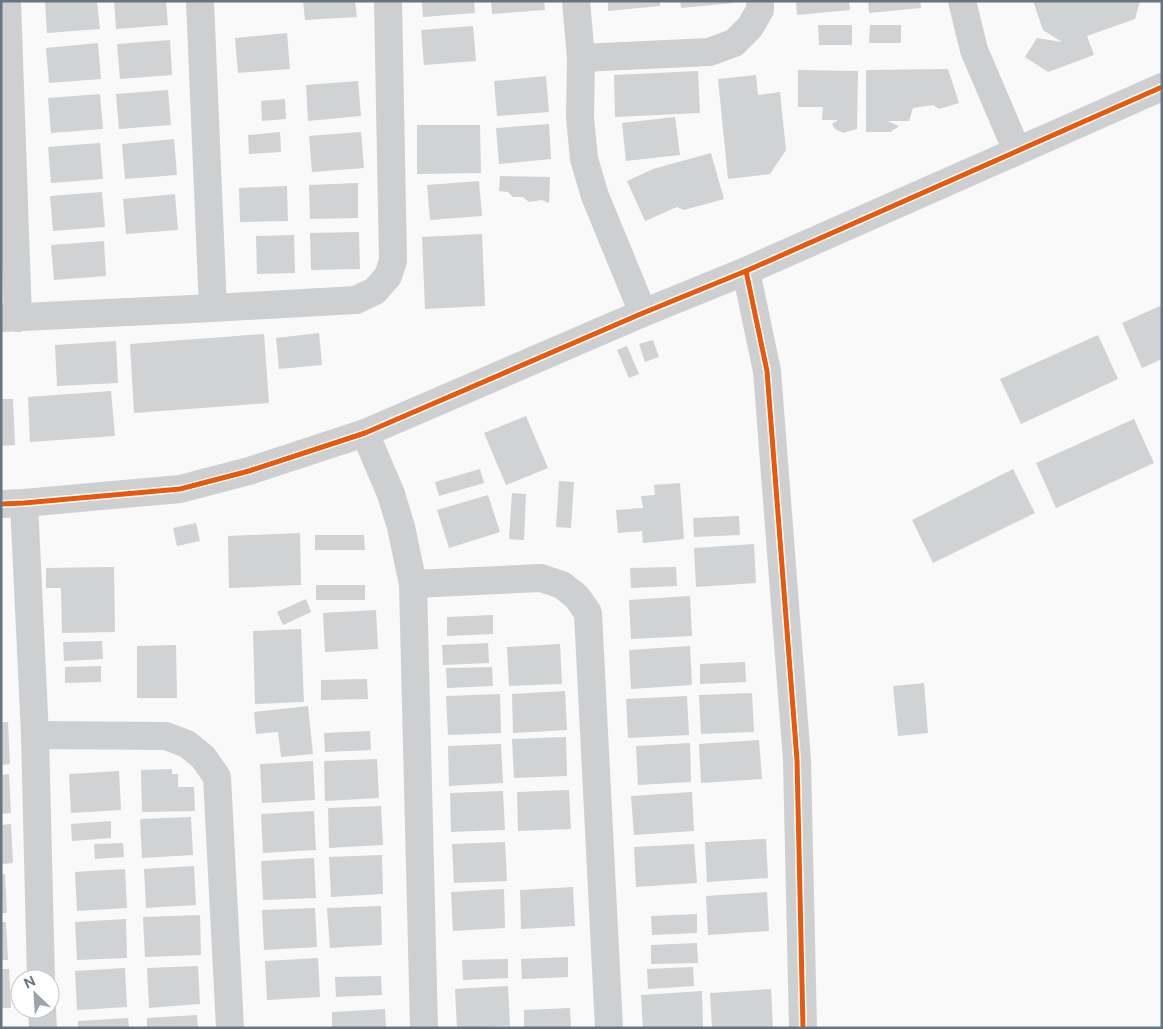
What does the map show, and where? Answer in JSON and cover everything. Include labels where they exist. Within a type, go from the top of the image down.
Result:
[{"type":"street","points":[[7,1],[10,318],[356,300],[376,290],[388,276],[392,261],[388,1]]},
{"type":"street","points":[[200,1],[213,308]]},
{"type":"street","points":[[576,1],[581,58],[580,118],[584,159],[595,196],[643,313]]},
{"type":"street","points":[[581,58],[709,52],[734,43],[750,28],[760,10],[760,1]]},
{"type":"street","points":[[962,1],[974,50],[1017,151]]},
{"type":"street","points":[[41,969],[35,735],[12,503],[180,489],[249,471],[366,433],[643,313],[746,271],[1162,87]]},
{"type":"street","points":[[746,271],[767,371],[797,760],[803,1028]]},
{"type":"street","points":[[366,433],[391,494],[401,527],[413,584],[424,1028]]},
{"type":"street","points":[[413,584],[541,578],[562,585],[576,597],[588,613],[609,1028]]},
{"type":"street","points":[[35,735],[166,736],[187,744],[198,752],[204,757],[218,777],[230,1028]]},
{"type":"building","points":[[45,1],[97,1],[100,29],[47,33]]},
{"type":"building","points":[[114,1],[166,1],[168,25],[116,29]]},
{"type":"building","points":[[303,1],[355,1],[357,17],[305,20]]},
{"type":"building","points":[[422,1],[474,1],[475,13],[423,17]]},
{"type":"building","points":[[491,1],[544,1],[545,10],[492,14]]},
{"type":"building","points":[[608,1],[660,1],[660,6],[608,11]]},
{"type":"building","points":[[680,1],[733,1],[733,3],[681,8]]},
{"type":"building","points":[[796,1],[849,1],[850,10],[797,15]]},
{"type":"building","points":[[868,1],[920,1],[921,8],[869,13]]},
{"type":"building","points":[[1033,1],[1140,1],[1135,19],[1087,36],[1094,55],[1048,72],[1025,57],[1037,38],[1062,42],[1043,30]]},
{"type":"building","points":[[818,25],[852,25],[852,45],[819,45]]},
{"type":"building","points":[[870,25],[901,25],[901,43],[869,43]]},
{"type":"building","points":[[473,26],[476,61],[424,65],[421,30]]},
{"type":"building","points":[[287,33],[290,69],[238,73],[235,38]]},
{"type":"building","points":[[170,40],[172,75],[120,79],[117,44]]},
{"type":"building","points":[[98,43],[101,79],[49,83],[46,48]]},
{"type":"building","points":[[948,69],[959,103],[939,109],[933,105],[913,108],[909,121],[887,121],[899,126],[890,132],[866,132],[866,70]]},
{"type":"building","points":[[798,70],[858,71],[857,129],[843,133],[835,129],[832,124],[838,120],[822,120],[823,107],[798,107]]},
{"type":"building","points":[[698,71],[700,113],[615,117],[614,75]]},
{"type":"building","points":[[756,75],[758,95],[780,92],[786,150],[770,174],[728,179],[718,79]]},
{"type":"building","points":[[546,76],[549,112],[497,116],[494,81]]},
{"type":"building","points":[[358,81],[361,116],[308,121],[306,85]]},
{"type":"building","points":[[168,90],[171,125],[119,129],[116,94]]},
{"type":"building","points":[[100,94],[103,129],[51,133],[48,98]]},
{"type":"building","points":[[285,99],[286,119],[262,121],[261,101]]},
{"type":"building","points":[[675,117],[680,155],[626,161],[622,123]]},
{"type":"building","points":[[549,124],[551,159],[499,164],[496,128]]},
{"type":"building","points":[[417,125],[480,125],[481,173],[417,174]]},
{"type":"building","points":[[280,132],[281,152],[249,154],[248,135]]},
{"type":"building","points":[[361,132],[364,168],[312,172],[309,136]]},
{"type":"building","points":[[174,139],[177,175],[125,179],[122,144]]},
{"type":"building","points":[[100,143],[103,179],[51,183],[48,147]]},
{"type":"building","points":[[711,153],[724,199],[684,210],[677,207],[645,221],[627,181],[653,169]]},
{"type":"building","points":[[500,176],[550,177],[549,203],[542,200],[529,202],[523,197],[513,197],[508,192],[499,191]]},
{"type":"building","points":[[479,181],[482,216],[430,220],[427,185]]},
{"type":"building","points":[[358,183],[358,218],[310,219],[309,185]]},
{"type":"building","points":[[287,186],[288,221],[240,222],[239,188]]},
{"type":"building","points":[[102,192],[105,227],[53,231],[50,196]]},
{"type":"building","points":[[175,194],[178,230],[126,234],[123,199]]},
{"type":"building","points":[[359,232],[360,269],[311,270],[310,233]]},
{"type":"building","points":[[482,234],[485,306],[425,309],[422,237]]},
{"type":"building","points":[[294,235],[295,273],[257,274],[256,236]]},
{"type":"building","points":[[104,241],[106,276],[54,280],[51,245]]},
{"type":"building","points":[[1162,305],[1162,359],[1142,368],[1122,323]]},
{"type":"building","points":[[319,333],[322,365],[279,369],[276,338]]},
{"type":"building","points":[[264,334],[269,403],[134,413],[130,344]]},
{"type":"building","points":[[1098,335],[1118,379],[1021,424],[1000,379]]},
{"type":"building","points":[[653,340],[659,357],[645,362],[639,344]]},
{"type":"building","points":[[116,341],[118,383],[57,386],[55,345]]},
{"type":"building","points":[[627,346],[639,374],[629,378],[617,350]]},
{"type":"building","points":[[111,391],[115,436],[30,442],[28,397]]},
{"type":"building","points":[[1,399],[13,399],[15,445],[1,446]]},
{"type":"building","points":[[526,416],[548,468],[506,485],[484,433]]},
{"type":"building","points":[[1134,419],[1154,463],[1056,508],[1036,463]]},
{"type":"building","points":[[480,469],[484,483],[439,496],[435,482]]},
{"type":"building","points":[[1013,469],[1035,513],[933,563],[912,520]]},
{"type":"building","points":[[559,481],[574,482],[571,528],[556,527]]},
{"type":"building","points":[[680,483],[684,539],[643,543],[642,531],[618,533],[616,510],[643,508],[641,496],[655,495],[654,485]]},
{"type":"building","points":[[512,493],[526,494],[524,540],[509,539]]},
{"type":"building","points":[[488,495],[500,532],[449,548],[437,510]]},
{"type":"building","points":[[739,516],[740,535],[694,537],[693,518]]},
{"type":"building","points":[[196,523],[200,541],[177,546],[173,528]]},
{"type":"building","points":[[300,533],[301,585],[229,588],[228,536]]},
{"type":"building","points":[[315,535],[364,535],[365,550],[315,550]]},
{"type":"building","points":[[754,544],[756,583],[696,587],[694,548]]},
{"type":"building","points":[[114,567],[115,632],[62,633],[61,588],[46,588],[46,568]]},
{"type":"building","points":[[676,567],[677,586],[631,588],[630,568]]},
{"type":"building","points":[[316,585],[365,585],[365,600],[316,600]]},
{"type":"building","points":[[690,596],[692,636],[631,639],[629,600]]},
{"type":"building","points":[[306,599],[311,612],[283,625],[277,612]]},
{"type":"building","points":[[376,610],[378,649],[325,652],[323,613]]},
{"type":"building","points":[[493,615],[493,634],[447,636],[447,617]]},
{"type":"building","points":[[301,629],[304,702],[255,704],[253,631]]},
{"type":"building","points":[[102,641],[103,659],[64,661],[63,642]]},
{"type":"building","points":[[488,643],[489,663],[443,665],[442,645]]},
{"type":"building","points":[[560,644],[562,684],[509,686],[507,647]]},
{"type":"building","points":[[176,645],[177,698],[137,698],[137,646]]},
{"type":"building","points":[[690,646],[692,685],[631,689],[629,650]]},
{"type":"building","points":[[745,662],[746,682],[700,684],[700,664]]},
{"type":"building","points":[[101,666],[101,682],[65,683],[65,667]]},
{"type":"building","points":[[492,667],[493,686],[447,688],[446,668]]},
{"type":"building","points":[[367,679],[368,699],[321,700],[321,680]]},
{"type":"building","points":[[924,683],[928,733],[898,736],[893,686]]},
{"type":"building","points":[[565,691],[567,730],[513,733],[512,694]]},
{"type":"building","points":[[752,693],[754,732],[701,734],[699,695]]},
{"type":"building","points":[[500,694],[501,733],[448,735],[446,696]]},
{"type":"building","points":[[687,696],[689,735],[628,738],[626,699]]},
{"type":"building","points":[[308,706],[313,754],[281,757],[278,732],[256,734],[254,712]]},
{"type":"building","points":[[1,722],[8,722],[10,764],[1,765]]},
{"type":"building","points":[[370,731],[371,750],[325,752],[324,733]]},
{"type":"building","points":[[566,737],[567,776],[514,778],[512,739]]},
{"type":"building","points":[[759,740],[762,779],[701,783],[699,744]]},
{"type":"building","points":[[690,743],[691,782],[638,785],[636,746]]},
{"type":"building","points":[[501,744],[503,783],[449,786],[448,746]]},
{"type":"building","points":[[377,759],[379,798],[325,801],[324,761]]},
{"type":"building","points":[[313,761],[315,800],[262,803],[260,764]]},
{"type":"building","points":[[172,769],[172,774],[178,774],[178,787],[194,787],[195,811],[142,812],[141,770]]},
{"type":"building","points":[[119,771],[121,810],[71,813],[69,774]]},
{"type":"building","points":[[9,774],[11,813],[1,814],[1,775]]},
{"type":"building","points":[[569,790],[571,829],[518,831],[517,792]]},
{"type":"building","points":[[503,791],[505,830],[451,832],[450,793]]},
{"type":"building","points":[[692,792],[694,831],[634,835],[631,796]]},
{"type":"building","points":[[381,806],[383,845],[329,848],[328,808]]},
{"type":"building","points":[[314,811],[316,850],[263,853],[261,814]]},
{"type":"building","points":[[191,817],[193,855],[142,858],[140,819]]},
{"type":"building","points":[[111,821],[111,838],[72,841],[71,824]]},
{"type":"building","points":[[11,824],[13,863],[1,864],[1,825]]},
{"type":"building","points":[[766,839],[768,878],[707,882],[705,842]]},
{"type":"building","points":[[505,842],[507,881],[454,883],[452,844]]},
{"type":"building","points":[[123,843],[124,857],[95,859],[94,844]]},
{"type":"building","points":[[694,844],[697,883],[636,887],[634,847]]},
{"type":"building","points":[[382,855],[383,894],[331,897],[329,857]]},
{"type":"building","points":[[314,858],[316,898],[263,900],[261,861]]},
{"type":"building","points":[[194,866],[196,905],[146,908],[144,869]]},
{"type":"building","points":[[125,869],[127,908],[77,911],[75,872]]},
{"type":"building","points":[[1,874],[5,874],[7,913],[1,913]]},
{"type":"building","points":[[573,887],[575,926],[521,929],[520,890]]},
{"type":"building","points":[[504,889],[505,928],[453,931],[451,892]]},
{"type":"building","points":[[767,892],[769,931],[708,935],[706,896]]},
{"type":"building","points":[[381,906],[382,945],[330,948],[327,908]]},
{"type":"building","points":[[315,908],[317,947],[264,950],[262,910]]},
{"type":"building","points":[[697,914],[697,933],[652,935],[651,916]]},
{"type":"building","points":[[200,915],[201,955],[145,957],[143,917]]},
{"type":"building","points":[[126,919],[127,958],[77,960],[75,922]]},
{"type":"building","points":[[1,922],[6,922],[8,960],[1,960]]},
{"type":"building","points":[[697,943],[698,963],[651,964],[651,945]]},
{"type":"building","points":[[568,957],[568,977],[522,979],[521,959]]},
{"type":"building","points":[[318,958],[320,997],[267,1000],[265,961]]},
{"type":"building","points":[[508,959],[508,978],[463,980],[462,960]]},
{"type":"building","points":[[198,966],[200,1004],[149,1008],[147,968]]},
{"type":"building","points":[[693,967],[694,986],[648,989],[647,969]]},
{"type":"building","points":[[125,968],[127,1007],[77,1010],[75,971]]},
{"type":"building","points":[[1,969],[9,969],[10,1008],[1,1008]]},
{"type":"building","points":[[381,976],[382,995],[336,997],[335,977]]},
{"type":"building","points":[[508,986],[510,1026],[457,1028],[455,989]]},
{"type":"building","points":[[771,989],[773,1028],[712,1028],[710,993]]},
{"type":"building","points":[[702,991],[703,1028],[643,1028],[641,995]]},
{"type":"building","points":[[570,1008],[571,1027],[524,1028],[524,1010]]},
{"type":"building","points":[[385,1009],[386,1028],[332,1028],[332,1012]]},
{"type":"building","points":[[197,1015],[198,1028],[147,1028],[147,1018]]},
{"type":"building","points":[[128,1018],[129,1028],[78,1028],[78,1021]]},
{"type":"cycle path","points":[[1,504],[180,489],[249,471],[365,433],[643,313],[746,271],[1162,87]]},
{"type":"cycle path","points":[[746,271],[767,371],[797,760],[803,1028]]}]
